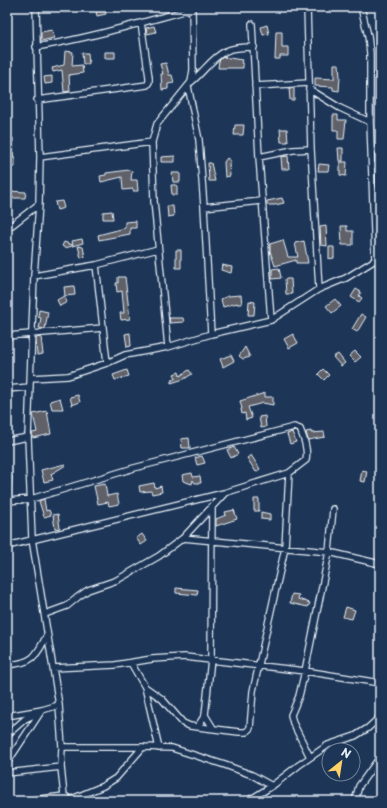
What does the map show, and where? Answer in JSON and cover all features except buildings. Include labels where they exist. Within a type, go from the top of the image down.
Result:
[{"type":"street","points":[[36,7],[37,100],[40,157],[28,437],[32,540],[59,705],[62,747],[60,798]]},
{"type":"street","points":[[307,7],[311,149],[319,289]]},
{"type":"street","points":[[31,378],[68,376],[107,363],[125,355],[168,347],[211,334],[272,320],[319,289],[346,278],[378,258],[370,122],[370,53],[368,36],[361,7]]},
{"type":"street","points":[[36,47],[65,42],[141,24],[192,8],[193,70],[190,84],[198,140],[204,207],[211,334]]},
{"type":"street","points":[[37,100],[147,85],[149,82],[149,77],[141,24]]},
{"type":"street","points":[[252,24],[259,158],[272,320]]},
{"type":"street","points":[[168,347],[154,200],[152,142],[157,124],[190,84],[218,56],[226,51],[254,46]]},
{"type":"street","points":[[255,86],[309,83]]},
{"type":"street","points":[[309,89],[340,108],[370,122]]},
{"type":"street","points":[[40,157],[152,142]]},
{"type":"street","points":[[259,158],[293,150],[311,149]]},
{"type":"street","points":[[372,166],[380,165]]},
{"type":"street","points":[[204,207],[262,201]]},
{"type":"street","points":[[7,225],[12,225],[39,204]]},
{"type":"street","points":[[34,276],[96,265],[158,249]]},
{"type":"street","points":[[96,265],[107,363]]},
{"type":"street","points":[[7,336],[103,328]]},
{"type":"street","points":[[7,388],[30,387]]},
{"type":"street","points":[[7,501],[30,499],[134,468],[294,427],[300,429],[305,441],[307,454],[306,460],[289,473],[224,494],[7,546]]},
{"type":"street","points":[[7,440],[28,437]]},
{"type":"street","points":[[145,687],[162,699],[183,723],[190,726],[246,732],[250,728],[253,691],[285,548],[289,473]]},
{"type":"street","points":[[44,614],[67,606],[88,590],[117,580],[159,556],[183,538],[224,494]]},
{"type":"street","points":[[198,726],[205,714],[211,659],[212,506]]},
{"type":"street","points":[[310,757],[293,723],[291,715],[299,696],[305,671],[329,552],[333,508]]},
{"type":"street","points":[[183,538],[329,552],[380,564]]},
{"type":"street","points":[[7,665],[28,661],[34,658],[47,635]]},
{"type":"street","points":[[53,668],[131,663],[152,659],[185,657],[305,671],[380,683]]},
{"type":"street","points":[[131,663],[145,687],[158,748]]},
{"type":"street","points":[[7,735],[25,719],[59,705]]},
{"type":"street","points":[[7,716],[42,711]]},
{"type":"street","points":[[7,762],[42,711]]},
{"type":"street","points":[[205,714],[213,728]]},
{"type":"street","points":[[248,801],[272,786],[328,745],[355,736],[368,728],[380,717]]},
{"type":"street","points":[[62,747],[172,748],[252,775],[272,786]]},
{"type":"street","points":[[24,801],[60,798],[73,800],[103,786],[116,778],[142,747]]},
{"type":"street","points":[[355,801],[359,786],[380,757]]},
{"type":"street","points":[[7,773],[61,767]]}]
